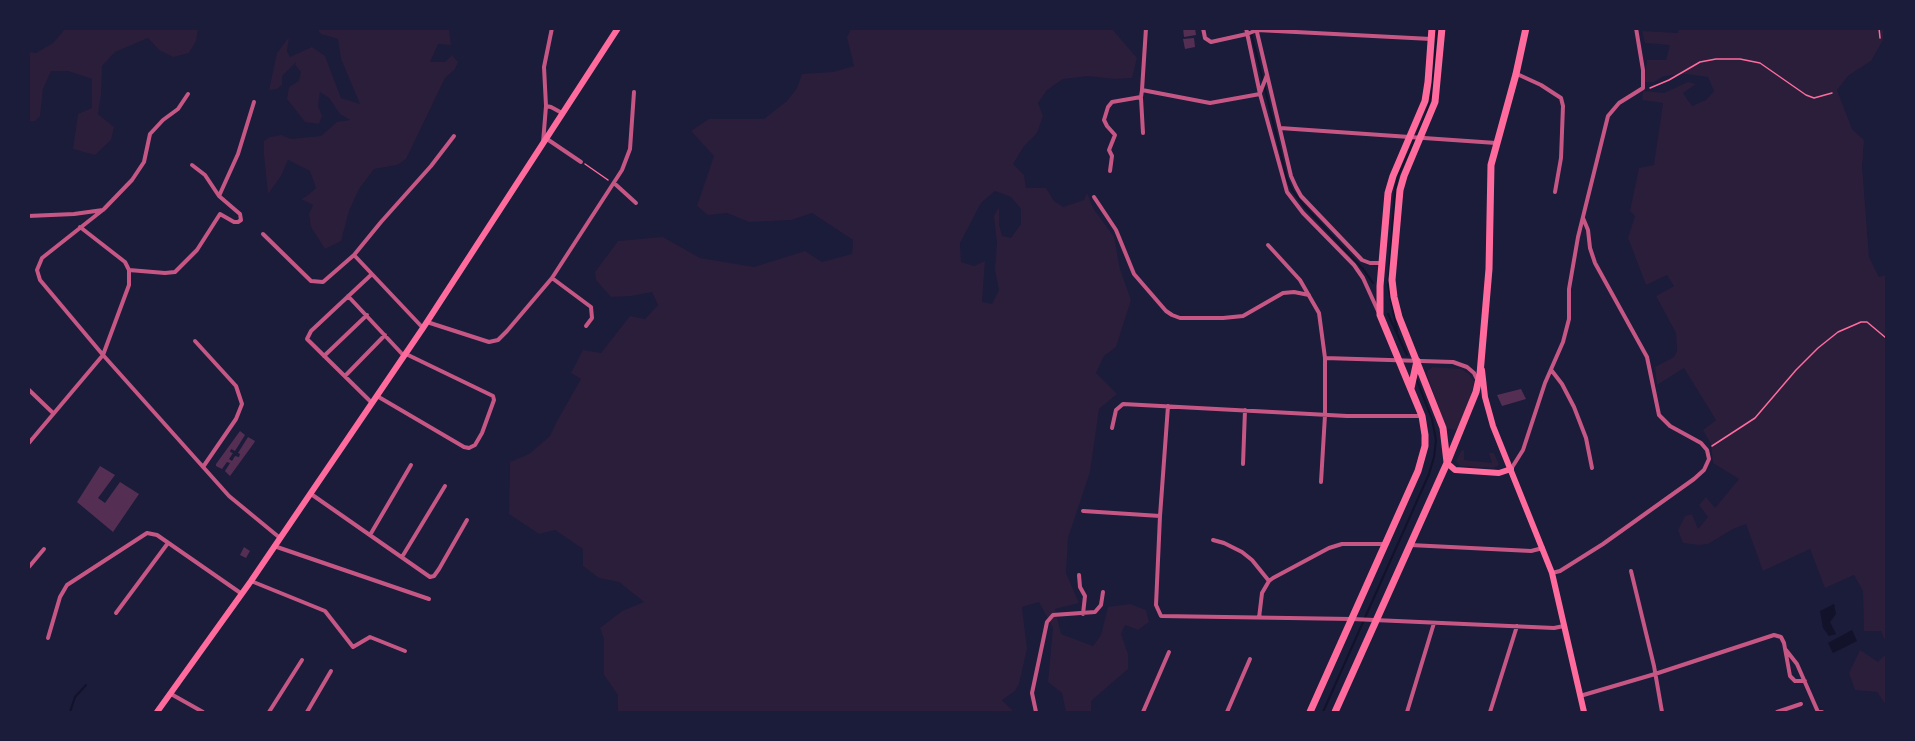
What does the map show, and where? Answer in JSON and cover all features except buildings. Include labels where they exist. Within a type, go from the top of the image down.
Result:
[{"type":"main road","points":[[157,712],[242,594],[425,325],[618,28]]},
{"type":"main road","points":[[1432,28],[1425,101],[1400,190],[1392,280],[1394,297],[1443,428],[1448,463],[1455,470],[1499,473],[1511,469]]},
{"type":"main road","points":[[1310,712],[1356,619],[1422,459],[1425,435],[1422,416],[1380,315],[1382,263],[1388,193],[1393,176],[1435,102],[1442,28]]},
{"type":"main road","points":[[1335,712],[1373,620],[1448,463],[1476,392],[1489,269],[1490,185],[1496,144],[1516,74],[1526,28]]},
{"type":"main road","points":[[1481,358],[1484,389],[1493,426],[1552,573],[1584,712]]},
{"type":"main road","points":[[1411,390],[1417,361]]},
{"type":"main road","points":[[1443,428],[1454,432],[1464,426]]},
{"type":"street","points":[[552,28],[544,67],[546,106],[544,141],[581,162]]},
{"type":"street","points":[[1143,133],[1141,97],[1146,28]]},
{"type":"street","points":[[1203,28],[1205,39],[1211,42],[1253,31],[1431,39]]},
{"type":"street","points":[[1246,28],[1253,31],[1268,72],[1291,176],[1301,196],[1362,260],[1382,263]]},
{"type":"street","points":[[1511,469],[1523,450],[1542,393],[1563,342],[1569,318],[1569,289],[1583,218],[1608,116],[1619,103],[1643,88],[1643,70],[1636,28]]},
{"type":"street","points":[[1253,31],[1260,94],[1287,192],[1303,213],[1354,265],[1363,278],[1380,315]]},
{"type":"street","points":[[1260,94],[1268,72]]},
{"type":"street","points":[[1516,74],[1542,85],[1561,98],[1563,106],[1561,158],[1555,192]]},
{"type":"street","points":[[1142,90],[1210,103],[1260,94]]},
{"type":"street","points":[[354,255],[425,325],[489,342],[498,340],[552,278],[614,183],[630,149],[634,92]]},
{"type":"street","points":[[188,94],[178,109],[155,127],[150,134],[142,168],[104,210],[42,258],[38,264],[40,280],[202,467],[238,505],[280,537]]},
{"type":"street","points":[[1110,171],[1112,156],[1109,150],[1115,135],[1105,123],[1108,107],[1116,100],[1141,97]]},
{"type":"street","points":[[219,196],[238,154],[254,102]]},
{"type":"street","points":[[546,106],[562,113]]},
{"type":"street","points":[[1280,128],[1496,144]]},
{"type":"street","points":[[262,234],[311,281],[323,282],[354,255],[454,136]]},
{"type":"street","points":[[129,270],[175,272],[197,250],[220,214],[234,222],[241,220],[240,213],[219,196],[205,175],[192,165]]},
{"type":"street","points":[[614,183],[636,204]]},
{"type":"street","points":[[1094,196],[1116,230],[1134,273],[1172,315],[1180,318],[1243,316],[1283,293],[1294,292],[1309,295]]},
{"type":"street","points":[[28,216],[104,210]]},
{"type":"street","points":[[1552,573],[1560,571],[1595,549],[1694,479],[1704,470],[1709,459],[1707,450],[1693,437],[1663,421],[1659,415],[1647,357],[1595,263],[1583,218]]},
{"type":"street","points":[[28,444],[103,355],[128,293],[129,270],[122,260],[80,227]]},
{"type":"street","points":[[1268,245],[1300,280],[1319,313],[1325,358],[1325,415],[1320,482]]},
{"type":"street","points":[[372,274],[309,334],[307,339],[372,403]]},
{"type":"street","points":[[552,278],[591,307],[592,318],[586,326]]},
{"type":"street","points":[[348,296],[404,355],[493,396],[494,400],[482,433],[475,445],[469,448],[377,396]]},
{"type":"street","points":[[324,356],[367,315]]},
{"type":"street","points":[[345,376],[385,335]]},
{"type":"street","points":[[195,341],[236,386],[242,404],[236,419],[202,467]]},
{"type":"street","points":[[1325,358],[1461,363],[1474,373],[1478,382]]},
{"type":"street","points":[[1552,371],[1574,407],[1586,438],[1592,468]]},
{"type":"street","points":[[28,389],[53,413]]},
{"type":"street","points":[[1112,428],[1116,410],[1120,405],[1325,415],[1422,416]]},
{"type":"street","points":[[1168,406],[1156,604],[1161,616],[1356,619],[1564,626]]},
{"type":"street","points":[[1243,464],[1245,410]]},
{"type":"street","points":[[370,535],[411,465]]},
{"type":"street","points":[[402,557],[445,486]]},
{"type":"street","points":[[310,494],[432,577],[467,520]]},
{"type":"street","points":[[1083,511],[1160,516]]},
{"type":"street","points":[[48,638],[60,597],[71,581],[115,555],[143,534],[157,535],[242,594]]},
{"type":"street","points":[[1213,540],[1242,552],[1252,560],[1269,581]]},
{"type":"street","points":[[116,613],[168,543]]},
{"type":"street","points":[[1259,618],[1262,593],[1269,581],[1329,548],[1342,544],[1385,544]]},
{"type":"street","points":[[1410,544],[1531,551],[1543,548]]},
{"type":"street","points":[[274,546],[429,599]]},
{"type":"street","points":[[28,568],[44,549]]},
{"type":"street","points":[[1631,571],[1662,712]]},
{"type":"street","points":[[1079,575],[1079,584],[1085,596],[1083,614]]},
{"type":"street","points":[[251,581],[325,611],[353,647],[370,637],[405,651]]},
{"type":"street","points":[[1036,712],[1032,693],[1047,622],[1053,615],[1083,614],[1098,610],[1103,592]]},
{"type":"street","points":[[1407,712],[1434,623]]},
{"type":"street","points":[[1490,712],[1517,626]]},
{"type":"street","points":[[1580,696],[1774,635],[1781,637],[1786,650],[1790,676],[1795,681],[1805,681]]},
{"type":"street","points":[[1786,650],[1793,657],[1819,712]]},
{"type":"street","points":[[1143,712],[1169,652]]},
{"type":"street","points":[[1227,712],[1250,659]]},
{"type":"street","points":[[269,712],[302,660]]},
{"type":"street","points":[[307,712],[332,671]]},
{"type":"street","points":[[171,694],[203,712]]},
{"type":"street","points":[[1777,712],[1801,704]]},
{"type":"path","points":[[1879,28],[1880,38]]},
{"type":"path","points":[[1643,88],[1669,80],[1700,62],[1740,59],[1760,63],[1806,95],[1814,98],[1832,93]]},
{"type":"path","points":[[581,162],[614,183]]},
{"type":"path","points":[[1707,450],[1755,418],[1796,370],[1838,332],[1861,322],[1867,322],[1887,338]]},
{"type":"shaded area","points":[[1679,28],[1883,29],[1883,40],[1871,61],[1849,75],[1837,90],[1852,129],[1864,140],[1862,166],[1869,257],[1879,277],[1886,275],[1886,643],[1881,631],[1864,631],[1863,591],[1854,575],[1825,588],[1810,549],[1763,571],[1746,524],[1708,544],[1699,545],[1683,543],[1678,530],[1685,516],[1692,514],[1698,529],[1708,517],[1699,505],[1706,497],[1715,508],[1739,479],[1713,463],[1711,444],[1703,430],[1716,420],[1684,368],[1657,385],[1655,367],[1674,357],[1677,351],[1676,333],[1656,296],[1674,286],[1667,275],[1646,285],[1628,238],[1635,216],[1630,211],[1639,168],[1654,165],[1663,103],[1642,100],[1643,91],[1664,93],[1688,82],[1696,84],[1683,93],[1692,106],[1706,100],[1714,91],[1708,77],[1686,74],[1664,76],[1654,82],[1644,82],[1647,60],[1666,60],[1670,45],[1645,43],[1642,31],[1678,33]]},
{"type":"shaded area","points":[[65,29],[198,29],[196,41],[189,53],[173,57],[159,50],[148,38],[115,52],[102,66],[98,114],[114,127],[111,140],[95,155],[73,149],[78,114],[92,108],[92,79],[68,71],[51,71],[43,89],[40,116],[35,121],[29,121],[29,52],[36,53],[53,43]]},
{"type":"shaded area","points":[[317,29],[449,29],[451,45],[438,44],[430,62],[445,62],[452,55],[458,62],[455,69],[445,78],[406,159],[397,165],[374,169],[359,189],[349,211],[341,241],[325,249],[311,227],[309,214],[313,205],[301,199],[316,188],[310,171],[288,160],[281,176],[268,194],[264,155],[264,141],[270,137],[281,135],[291,139],[321,136],[337,122],[350,120],[340,114],[329,98],[320,92],[318,106],[322,116],[319,124],[305,122],[287,99],[289,87],[299,81],[301,72],[295,65],[296,62],[282,76],[282,85],[277,89],[269,90],[277,53],[289,37],[287,51],[290,57],[312,47],[325,56],[341,98],[360,104],[341,59],[338,39],[321,34]]},
{"type":"shaded area","points":[[851,29],[1112,29],[1137,58],[1132,78],[1114,79],[1088,76],[1063,79],[1047,90],[1038,103],[1043,116],[1037,133],[1024,146],[1013,164],[1024,175],[1026,188],[1046,188],[1054,201],[1063,207],[1084,200],[1087,193],[1093,208],[1114,237],[1120,269],[1131,300],[1116,347],[1104,356],[1096,373],[1117,394],[1099,409],[1090,472],[1068,538],[1066,573],[1079,603],[1055,609],[1061,634],[1093,646],[1101,635],[1108,607],[1130,604],[1146,610],[1149,622],[1138,630],[1125,625],[1121,634],[1128,654],[1128,669],[1091,701],[1091,712],[1066,712],[1062,693],[1048,682],[1053,628],[1039,602],[1022,607],[1027,649],[1019,684],[1015,691],[1002,700],[1014,712],[618,712],[618,695],[604,675],[604,639],[600,628],[622,611],[644,602],[619,582],[599,578],[583,566],[583,549],[555,530],[539,534],[509,514],[510,462],[529,454],[550,436],[581,379],[571,373],[583,350],[601,353],[630,316],[645,319],[658,305],[652,292],[611,297],[596,280],[595,272],[618,241],[663,237],[700,258],[754,267],[805,251],[822,262],[852,254],[853,240],[812,213],[791,220],[749,222],[727,213],[708,215],[697,206],[714,156],[691,131],[709,119],[764,119],[787,101],[797,88],[802,74],[833,72],[854,66],[847,37]],"holes":[[[995,191],[1011,197],[1021,209],[1021,224],[1011,238],[1002,236],[999,207],[994,216],[997,243],[995,270],[999,290],[992,304],[982,302],[985,261],[974,266],[961,262],[960,243],[981,203]]]},
{"type":"shaded area","points":[[1433,367],[1461,369],[1474,381],[1471,397],[1458,429],[1449,429],[1445,425],[1427,375],[1428,370]]},
{"type":"shaded area","points":[[1464,450],[1464,460],[1492,463],[1489,453],[1494,453],[1499,465],[1494,468],[1460,466],[1456,461],[1461,451]]},
{"type":"shaded area","points":[[1834,604],[1836,614],[1830,622],[1836,634],[1829,636],[1823,628],[1820,611]]},
{"type":"shaded area","points":[[1852,630],[1857,641],[1833,653],[1828,643]]},
{"type":"shaded area","points":[[1860,650],[1878,662],[1886,654],[1886,705],[1877,692],[1855,690],[1849,673]]},
{"type":"waterway","points":[[1250,28],[1287,179],[1292,190],[1373,283]]},
{"type":"waterway","points":[[1397,331],[1388,285],[1395,191],[1398,176],[1426,115],[1432,92],[1437,28]]},
{"type":"waterway","points":[[1388,314],[1407,355]]},
{"type":"waterway","points":[[1323,712],[1429,474],[1434,457],[1436,440],[1432,419],[1416,378]]},
{"type":"waterway","points":[[70,712],[75,697],[86,685]]}]
